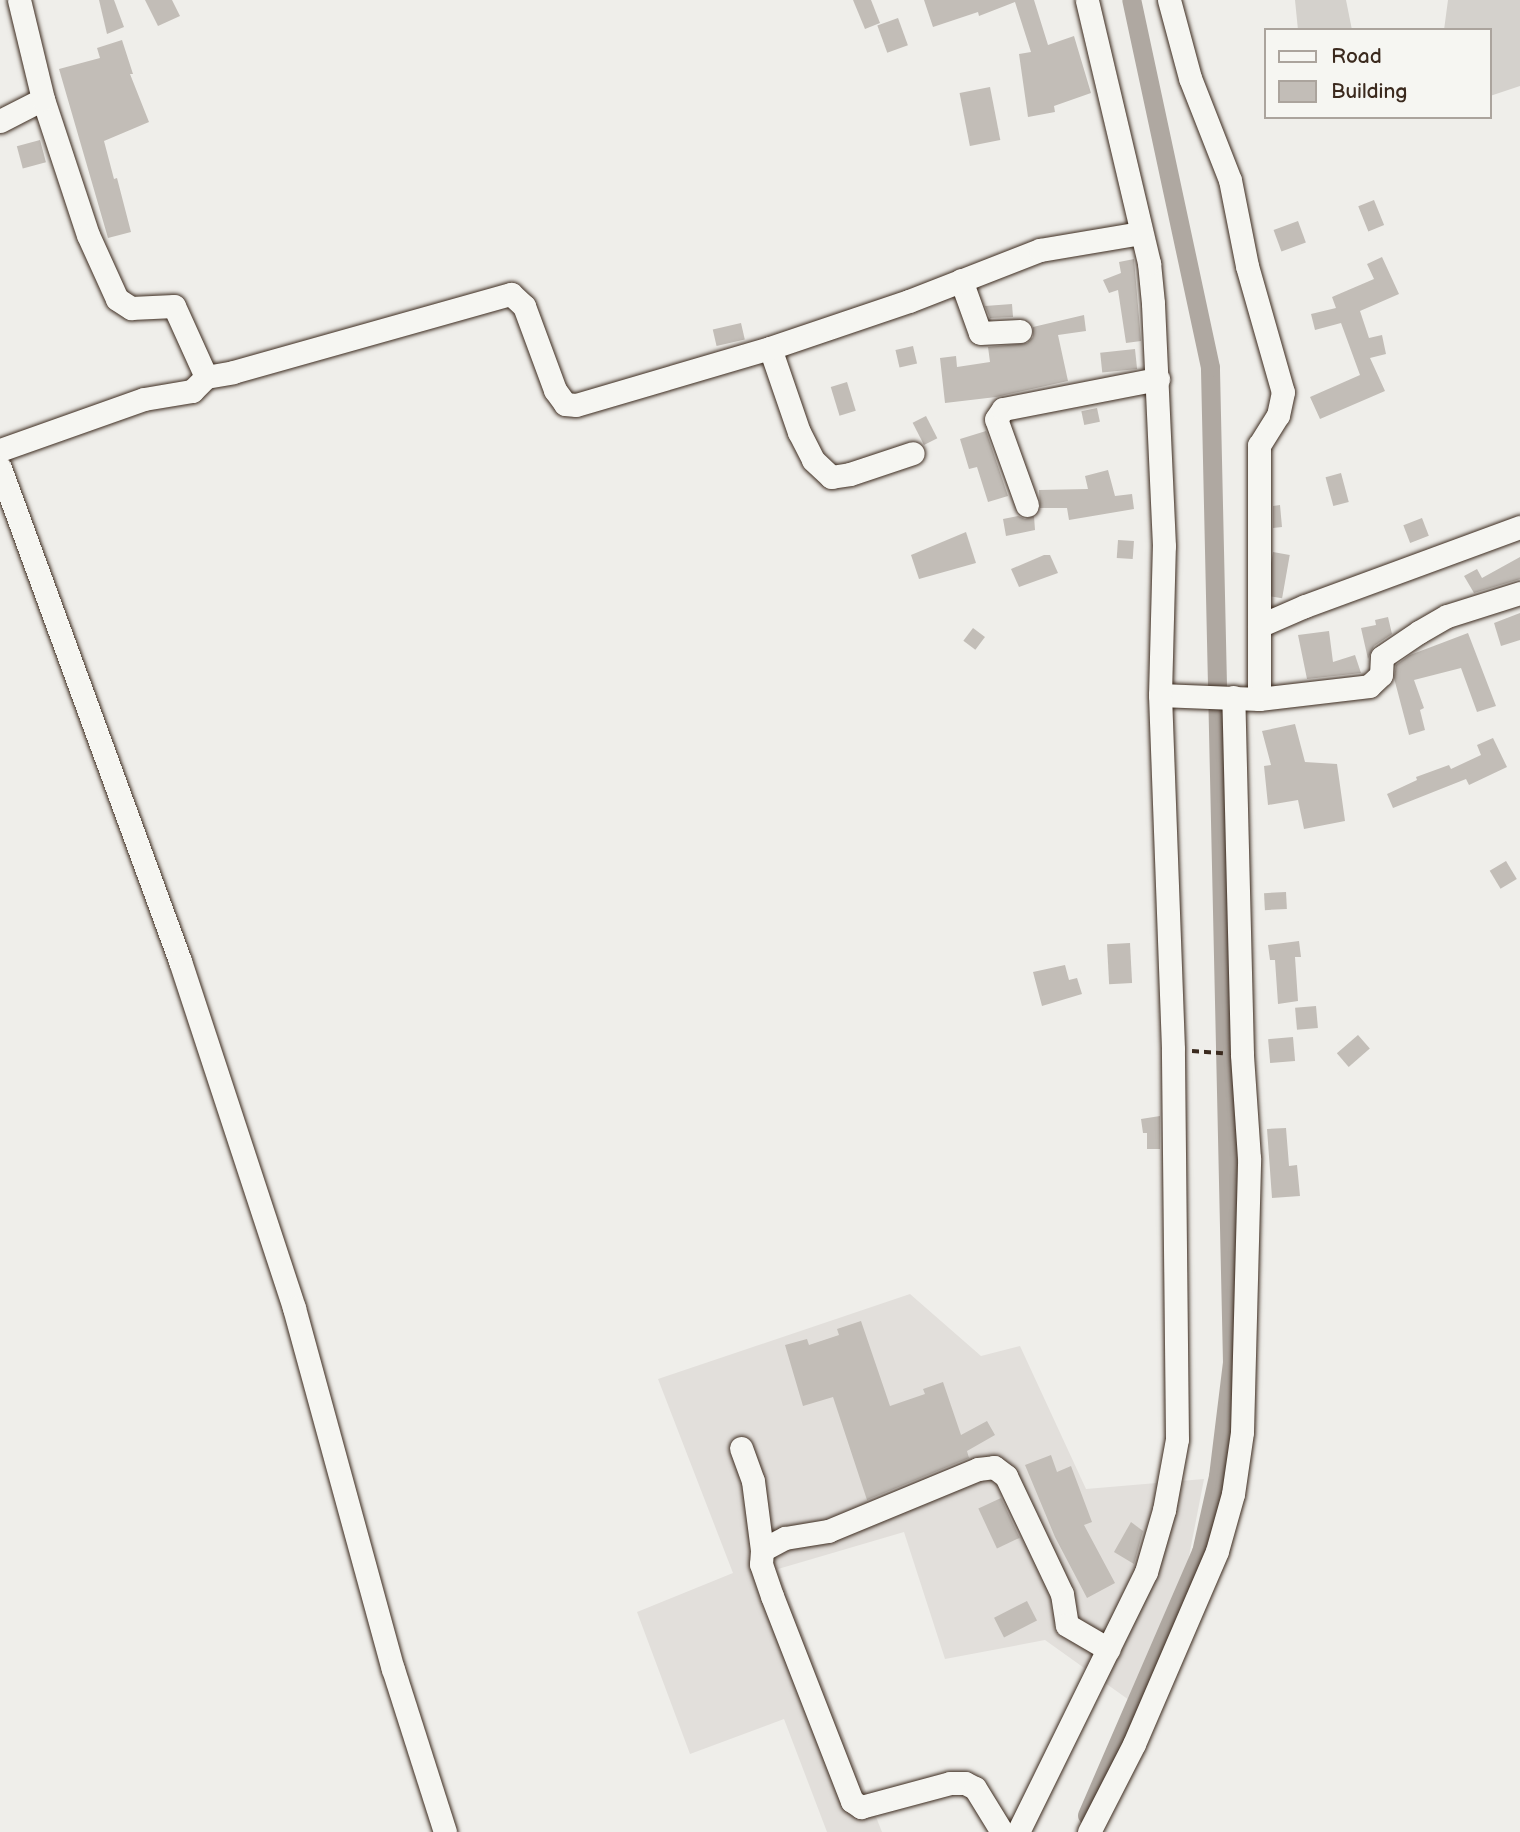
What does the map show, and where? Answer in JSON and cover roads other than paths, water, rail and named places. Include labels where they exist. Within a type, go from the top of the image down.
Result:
[{"type":"street","points":[[19,0],[43,99],[83,223],[117,299],[131,308],[174,306],[181,316],[206,377]]},
{"type":"street","points":[[1018,1832],[1146,1572],[1164,1510],[1177,1439],[1169,695],[1158,379],[1150,276],[1087,0]]},
{"type":"street","points":[[1169,0],[1190,78],[1230,180],[1247,266],[1283,392],[1278,415],[1259,445],[1259,699]]},
{"type":"street","points":[[0,121],[43,99]]},
{"type":"street","points":[[0,450],[132,403],[192,391],[206,377],[511,294],[524,306],[555,390],[565,404],[576,405],[770,348],[1040,250],[1141,233]]},
{"type":"street","points":[[961,280],[980,333],[1020,331]]},
{"type":"street","points":[[770,348],[799,432],[813,460],[831,477],[850,474],[913,453]]},
{"type":"street","points":[[1027,505],[996,419],[1003,409],[1158,379]]},
{"type":"street","points":[[0,468],[180,961],[294,1308],[393,1669],[445,1832]]},
{"type":"street","points":[[1259,626],[1305,606],[1520,527]]},
{"type":"street","points":[[1169,695],[1259,699],[1369,686],[1381,675],[1382,657],[1419,632],[1447,616],[1520,593]]},
{"type":"street","points":[[1089,1832],[1134,1744],[1217,1551],[1233,1493],[1242,1432],[1249,1158],[1242,1054],[1228,697]]},
{"type":"street","points":[[741,1448],[753,1481],[762,1550],[761,1564],[852,1801],[861,1807],[950,1783],[965,1783],[975,1788],[1002,1832]]},
{"type":"street","points":[[762,1550],[785,1538],[828,1531],[978,1469],[994,1467],[1006,1476],[1062,1594],[1067,1625],[1108,1649]]},
{"type":"waterway","points":[[1087,1815],[1201,1552],[1218,1476],[1232,1362],[1210,367],[1131,0]]}]
